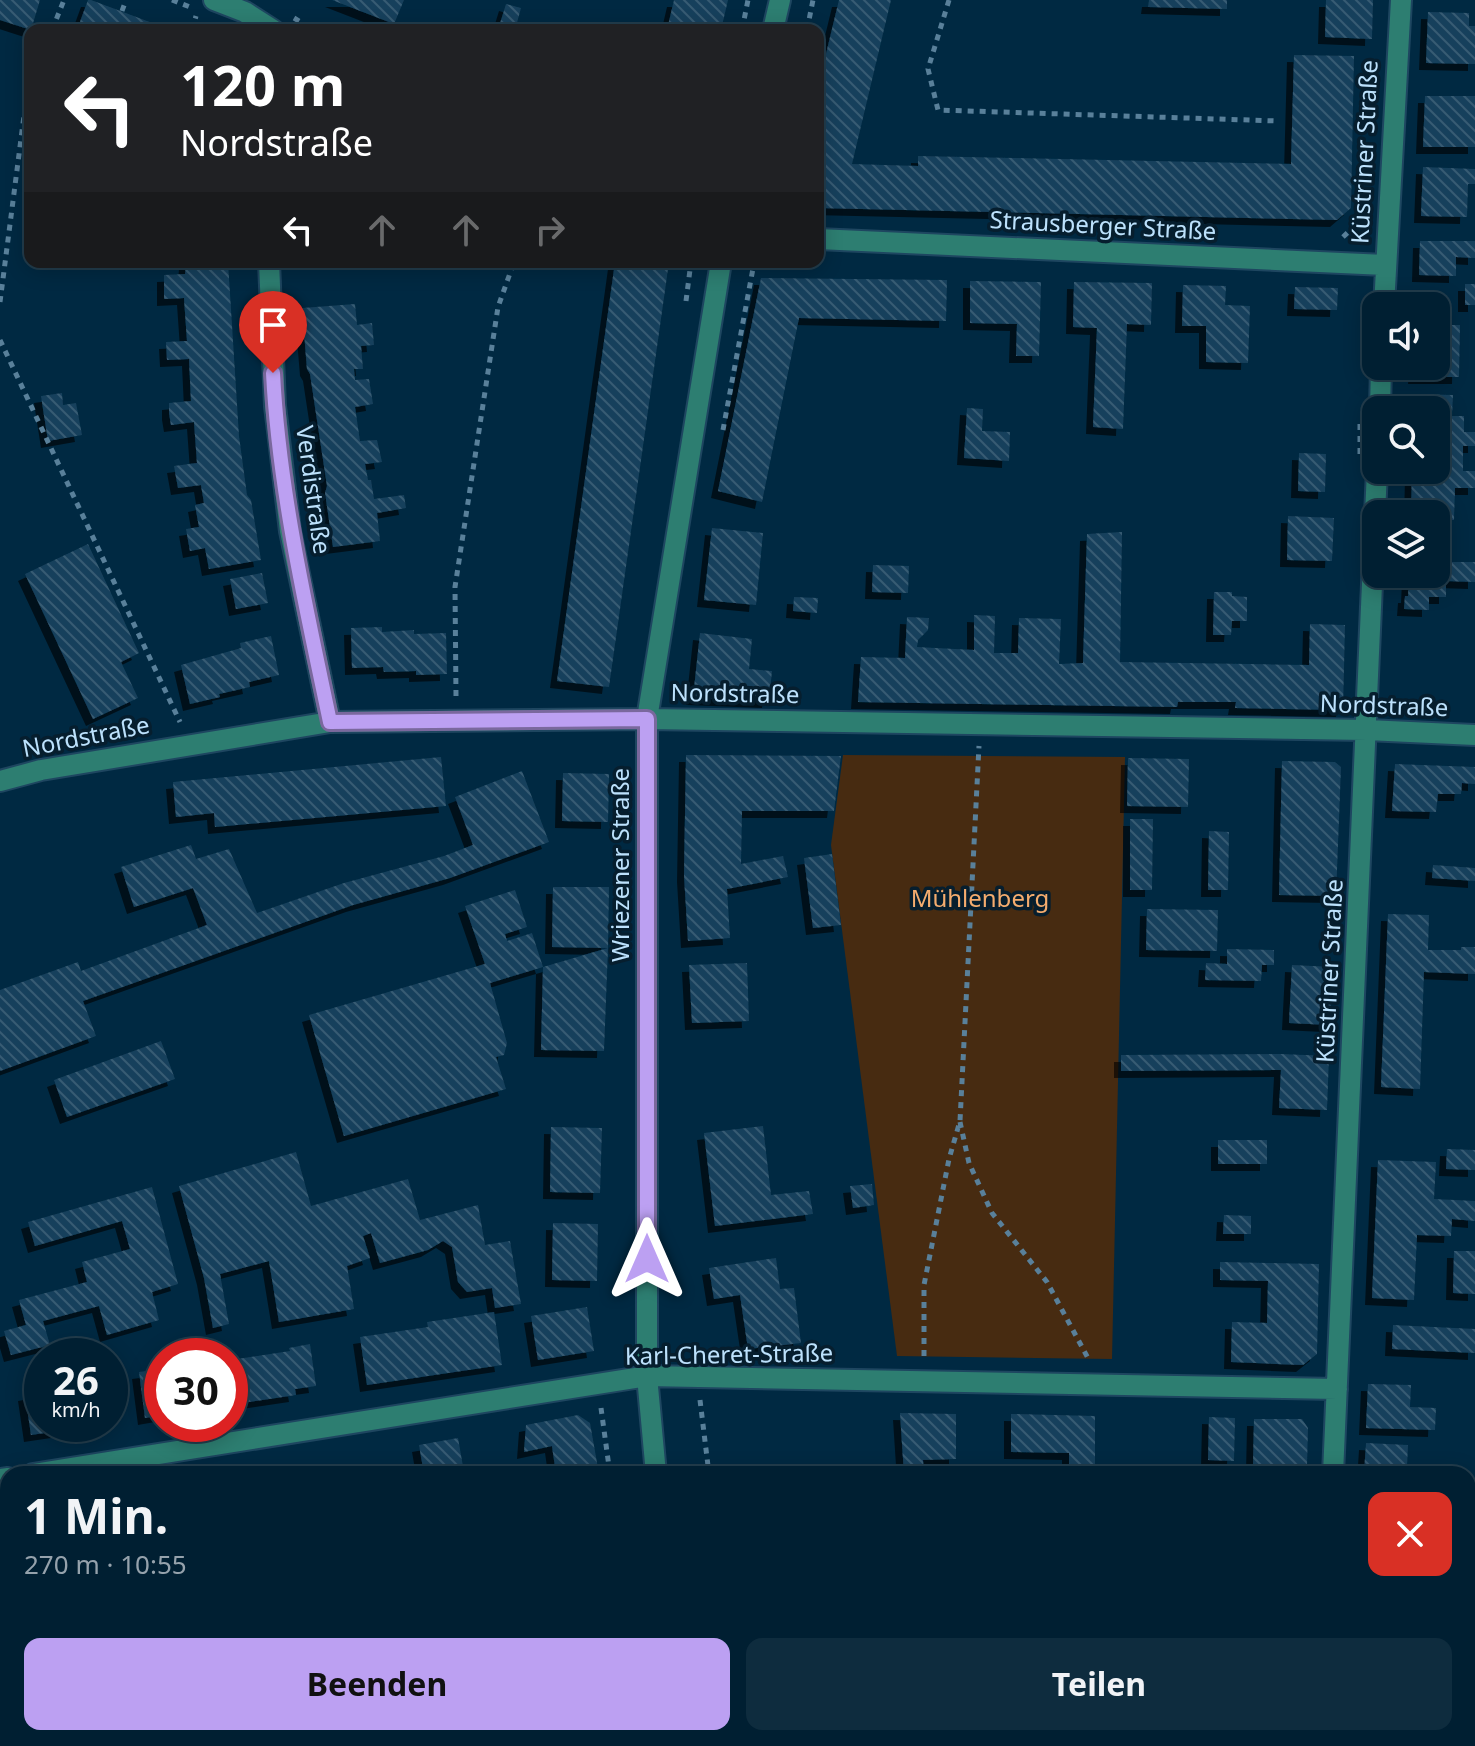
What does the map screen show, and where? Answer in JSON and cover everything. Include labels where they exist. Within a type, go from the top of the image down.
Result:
[{"type":"street","points":[[214,0],[245,12],[263,24]]},
{"type":"street","points":[[774,24],[780,0]]},
{"type":"street","name":"Küstriner Straße","points":[[1384,292],[1401,0]]},
{"type":"street","name":"Strausberger Straße","points":[[824,239],[1385,265]]},
{"type":"street","name":"Verdistraße","points":[[269,268],[275,406],[290,531],[330,722]]},
{"type":"street","name":"Wriezener Straße","points":[[655,1466],[647,1376],[647,719],[720,268]]},
{"type":"street","name":"Küstriner Straße","points":[[1333,1466],[1376,484]]},
{"type":"street","name":"Nordstraße","points":[[0,781],[41,770],[330,722],[647,719],[1367,730],[1475,735]]},
{"type":"street","name":"Karl-Cheret-Straße","points":[[83,1466],[647,1376],[1337,1389]]},
{"type":"path","points":[[54,24],[64,0]]},
{"type":"path","points":[[122,11],[126,0]]},
{"type":"path","points":[[743,24],[748,0]]},
{"type":"path","points":[[808,24],[813,0]]},
{"type":"path","points":[[949,0],[928,69],[938,110],[1279,121]]},
{"type":"path","points":[[0,302],[24,116]]},
{"type":"path","points":[[1329,236],[1345,237],[1365,217]]},
{"type":"path","points":[[457,721],[455,587],[498,307],[512,268]]},
{"type":"path","points":[[0,340],[191,744]]},
{"type":"path","points":[[923,1381],[924,1285],[949,1159],[960,1121],[980,724]]},
{"type":"path","points":[[960,1121],[969,1163],[992,1213],[1047,1282],[1101,1384]]},
{"type":"path","points":[[701,1377],[700,1407],[708,1466]]},
{"type":"path","points":[[602,1408],[609,1466]]},
{"type":"green space","name":"Mühlenberg","points":[[843,755],[1125,757],[1112,1359],[897,1356],[831,845]]},
{"type":"building","points":[[0,0],[40,0],[33,24],[24,24],[24,28],[0,20]]},
{"type":"building","points":[[88,0],[91,0],[155,24],[79,24]]},
{"type":"building","points":[[332,0],[404,0],[394,24]]},
{"type":"building","points":[[674,0],[728,0],[722,24],[668,24]]},
{"type":"building","points":[[839,0],[891,0],[852,164],[918,166],[918,156],[1291,164],[1294,55],[1354,56],[1351,208],[1337,220],[824,208],[824,62]]},
{"type":"building","points":[[1149,0],[1227,0],[1227,9],[1148,7]]},
{"type":"building","points":[[1326,0],[1373,0],[1372,39],[1325,37]]},
{"type":"building","points":[[506,4],[521,8],[517,24],[500,24]]},
{"type":"building","points":[[1428,12],[1469,13],[1469,26],[1475,26],[1475,64],[1426,63]]},
{"type":"building","points":[[1425,96],[1475,96],[1475,147],[1423,147]]},
{"type":"building","points":[[1423,167],[1475,169],[1475,184],[1468,184],[1467,217],[1421,216]]},
{"type":"building","points":[[1420,241],[1475,241],[1475,258],[1456,257],[1456,276],[1419,275]]},
{"type":"building","points":[[186,268],[228,268],[239,436],[247,495],[251,500],[261,560],[209,569],[205,548],[190,551],[186,529],[199,527],[195,505],[204,503],[201,485],[178,488],[174,466],[197,463],[194,422],[171,425],[169,413],[169,403],[191,401],[189,359],[167,360],[166,342],[187,341],[184,298],[164,299],[164,275],[185,274]]},
{"type":"building","points":[[614,268],[668,268],[609,687],[557,681]]},
{"type":"building","points":[[761,278],[947,280],[946,321],[799,318],[762,502],[718,491]]},
{"type":"building","points":[[970,281],[1041,282],[1039,356],[1016,356],[1017,324],[970,323]]},
{"type":"building","points":[[1074,282],[1152,283],[1151,325],[1127,324],[1123,429],[1093,427],[1097,328],[1073,327]]},
{"type":"building","points":[[1465,284],[1475,284],[1475,305],[1465,305]]},
{"type":"building","points":[[1183,285],[1226,286],[1225,305],[1250,306],[1248,363],[1206,362],[1206,326],[1182,326]]},
{"type":"building","points":[[1295,287],[1338,288],[1337,310],[1294,309]]},
{"type":"building","points":[[355,304],[357,325],[372,323],[374,345],[361,346],[363,369],[354,369],[355,380],[369,379],[373,404],[355,407],[360,441],[377,440],[382,462],[365,464],[368,480],[371,480],[374,499],[404,495],[406,508],[377,513],[380,541],[333,547],[325,493],[327,486],[307,369],[302,308]]},
{"type":"building","points":[[1450,325],[1460,325],[1459,377],[1450,377]]},
{"type":"building","points":[[62,393],[63,405],[76,403],[82,435],[48,441],[41,396]]},
{"type":"building","points":[[1453,395],[1452,416],[1464,416],[1464,432],[1475,432],[1475,446],[1463,446],[1463,471],[1475,471],[1475,488],[1455,488],[1454,520],[1450,520],[1450,500],[1411,500],[1412,484],[1450,484],[1450,396],[1415,396]]},
{"type":"building","points":[[967,408],[983,409],[982,431],[1010,432],[1009,461],[964,458]]},
{"type":"building","points":[[1299,453],[1326,454],[1325,492],[1298,491]]},
{"type":"building","points":[[1288,516],[1334,518],[1332,561],[1287,560]]},
{"type":"building","points":[[712,528],[763,533],[756,605],[704,600]]},
{"type":"building","points":[[1122,532],[1120,662],[1309,665],[1310,624],[1345,625],[1343,710],[1235,708],[1236,702],[1178,702],[1177,707],[858,702],[861,657],[905,658],[907,617],[929,618],[928,630],[918,640],[917,647],[974,650],[974,615],[995,616],[994,653],[1018,653],[1019,618],[1061,619],[1059,664],[1083,663],[1087,534]]},
{"type":"building","points":[[88,544],[139,653],[121,662],[138,698],[93,719],[25,574]]},
{"type":"building","points":[[1450,562],[1475,562],[1475,582],[1450,581]]},
{"type":"building","points":[[873,565],[909,566],[908,593],[872,592]]},
{"type":"building","points":[[262,573],[268,603],[236,609],[230,579]]},
{"type":"building","points":[[1408,588],[1446,588],[1446,597],[1429,597],[1429,610],[1404,609],[1405,596],[1408,596]]},
{"type":"building","points":[[1214,592],[1232,592],[1232,596],[1247,597],[1247,621],[1232,621],[1231,635],[1213,635]]},
{"type":"building","points":[[794,597],[818,598],[817,613],[793,611]]},
{"type":"building","points":[[382,627],[382,632],[414,630],[414,634],[446,633],[447,674],[384,672],[383,667],[352,668],[351,628]]},
{"type":"building","points":[[700,633],[752,639],[749,669],[772,671],[769,701],[693,698]]},
{"type":"building","points":[[271,636],[279,675],[249,682],[250,687],[219,694],[220,697],[190,704],[181,665],[241,648],[240,643]]},
{"type":"building","points":[[686,755],[841,756],[834,811],[742,811],[741,864],[783,856],[788,877],[727,889],[730,938],[688,941],[684,875]]},
{"type":"building","points":[[441,757],[446,806],[215,827],[214,813],[176,817],[173,782]]},
{"type":"building","points":[[1128,758],[1189,759],[1188,807],[1127,806]]},
{"type":"building","points":[[1282,761],[1335,762],[1341,767],[1336,896],[1279,895]]},
{"type":"building","points":[[1395,764],[1475,767],[1475,784],[1462,783],[1461,794],[1438,794],[1436,812],[1392,811]]},
{"type":"building","points":[[522,771],[549,842],[450,878],[353,905],[83,1001],[96,1036],[0,1071],[0,990],[78,962],[81,971],[207,925],[193,888],[134,907],[121,867],[191,845],[196,859],[229,849],[257,913],[344,883],[473,845],[455,797]]},
{"type":"building","points":[[563,773],[609,774],[608,822],[562,821]]},
{"type":"building","points":[[1130,819],[1153,819],[1152,890],[1130,890]]},
{"type":"building","points":[[1209,831],[1229,832],[1228,890],[1208,890]]},
{"type":"building","points":[[832,854],[841,925],[813,928],[804,858]]},
{"type":"building","points":[[1433,865],[1475,868],[1475,881],[1432,878]]},
{"type":"building","points":[[553,887],[609,887],[608,948],[552,947]]},
{"type":"building","points":[[515,890],[527,927],[505,934],[507,941],[532,933],[543,967],[490,983],[507,1043],[504,1055],[496,1057],[506,1089],[344,1136],[309,1015],[485,964],[465,906]]},
{"type":"building","points":[[1147,909],[1218,910],[1217,951],[1146,950]]},
{"type":"building","points":[[1388,914],[1429,915],[1428,950],[1475,947],[1475,974],[1424,972],[1420,1089],[1381,1087]]},
{"type":"building","points":[[608,948],[604,1051],[541,1050],[543,967]]},
{"type":"building","points":[[1227,949],[1274,950],[1274,965],[1262,965],[1261,981],[1205,980],[1206,963],[1227,964]]},
{"type":"building","points":[[747,963],[749,1021],[692,1023],[689,965]]},
{"type":"building","points":[[1292,965],[1333,967],[1330,1025],[1289,1023]]},
{"type":"building","points":[[161,1041],[175,1079],[67,1117],[54,1080]]},
{"type":"building","points":[[1121,1055],[1329,1056],[1327,1110],[1279,1108],[1281,1070],[1121,1071]]},
{"type":"building","points":[[763,1126],[771,1195],[809,1191],[813,1214],[715,1226],[704,1133]]},
{"type":"building","points":[[551,1127],[602,1128],[600,1193],[550,1192]]},
{"type":"building","points":[[1218,1140],[1267,1140],[1267,1164],[1218,1164]]},
{"type":"building","points":[[1447,1149],[1475,1150],[1475,1170],[1446,1169]]},
{"type":"building","points":[[296,1152],[311,1206],[408,1179],[420,1220],[478,1205],[485,1245],[510,1241],[521,1304],[495,1308],[492,1288],[467,1292],[458,1282],[452,1247],[443,1241],[428,1250],[380,1263],[371,1233],[363,1236],[370,1258],[347,1266],[354,1309],[279,1322],[269,1261],[220,1274],[229,1324],[213,1328],[204,1278],[179,1186]]},
{"type":"building","points":[[1378,1160],[1436,1162],[1434,1199],[1475,1201],[1475,1221],[1452,1219],[1451,1236],[1417,1235],[1414,1300],[1372,1298]]},
{"type":"building","points":[[872,1184],[874,1205],[853,1208],[850,1186]]},
{"type":"building","points":[[152,1187],[178,1284],[152,1292],[159,1320],[107,1335],[99,1306],[43,1321],[48,1338],[24,1338],[24,1352],[11,1355],[4,1331],[26,1325],[19,1300],[87,1282],[82,1262],[130,1249],[122,1221],[35,1246],[28,1222]]},
{"type":"building","points":[[1224,1215],[1251,1216],[1251,1234],[1223,1234]]},
{"type":"building","points":[[553,1223],[598,1224],[597,1281],[552,1280]]},
{"type":"building","points":[[1454,1251],[1475,1251],[1475,1294],[1453,1293]]},
{"type":"building","points":[[776,1258],[780,1289],[794,1288],[801,1343],[748,1349],[740,1295],[714,1299],[709,1268]]},
{"type":"building","points":[[1220,1262],[1319,1264],[1317,1354],[1303,1365],[1231,1362],[1232,1322],[1267,1323],[1268,1281],[1220,1280]]},
{"type":"building","points":[[587,1307],[594,1351],[538,1360],[531,1316]]},
{"type":"building","points":[[494,1312],[502,1365],[367,1385],[360,1337],[428,1327],[427,1322]]},
{"type":"building","points":[[1393,1325],[1475,1329],[1475,1353],[1392,1349]]},
{"type":"building","points":[[310,1344],[316,1386],[295,1389],[296,1395],[248,1402],[248,1357],[290,1351],[289,1348]]},
{"type":"building","points":[[144,1371],[144,1410],[139,1372]]},
{"type":"building","points":[[1368,1384],[1411,1385],[1410,1407],[1436,1408],[1435,1430],[1366,1428]]},
{"type":"building","points":[[900,1413],[956,1414],[956,1459],[923,1460],[923,1466],[903,1466]]},
{"type":"building","points":[[1011,1414],[1095,1416],[1095,1466],[1069,1466],[1069,1453],[1011,1452]]},
{"type":"building","points":[[578,1415],[590,1423],[598,1466],[555,1466],[552,1446],[524,1452],[526,1425]]},
{"type":"building","points":[[1209,1417],[1235,1418],[1234,1461],[1208,1460]]},
{"type":"building","points":[[1254,1419],[1302,1419],[1308,1428],[1307,1466],[1253,1465]]},
{"type":"building","points":[[458,1438],[463,1466],[423,1466],[419,1445]]},
{"type":"building","points":[[1366,1443],[1408,1445],[1407,1466],[1365,1466]]},
{"type":"route","points":[[273,373],[290,531],[330,722],[647,719],[647,1259]]}]
